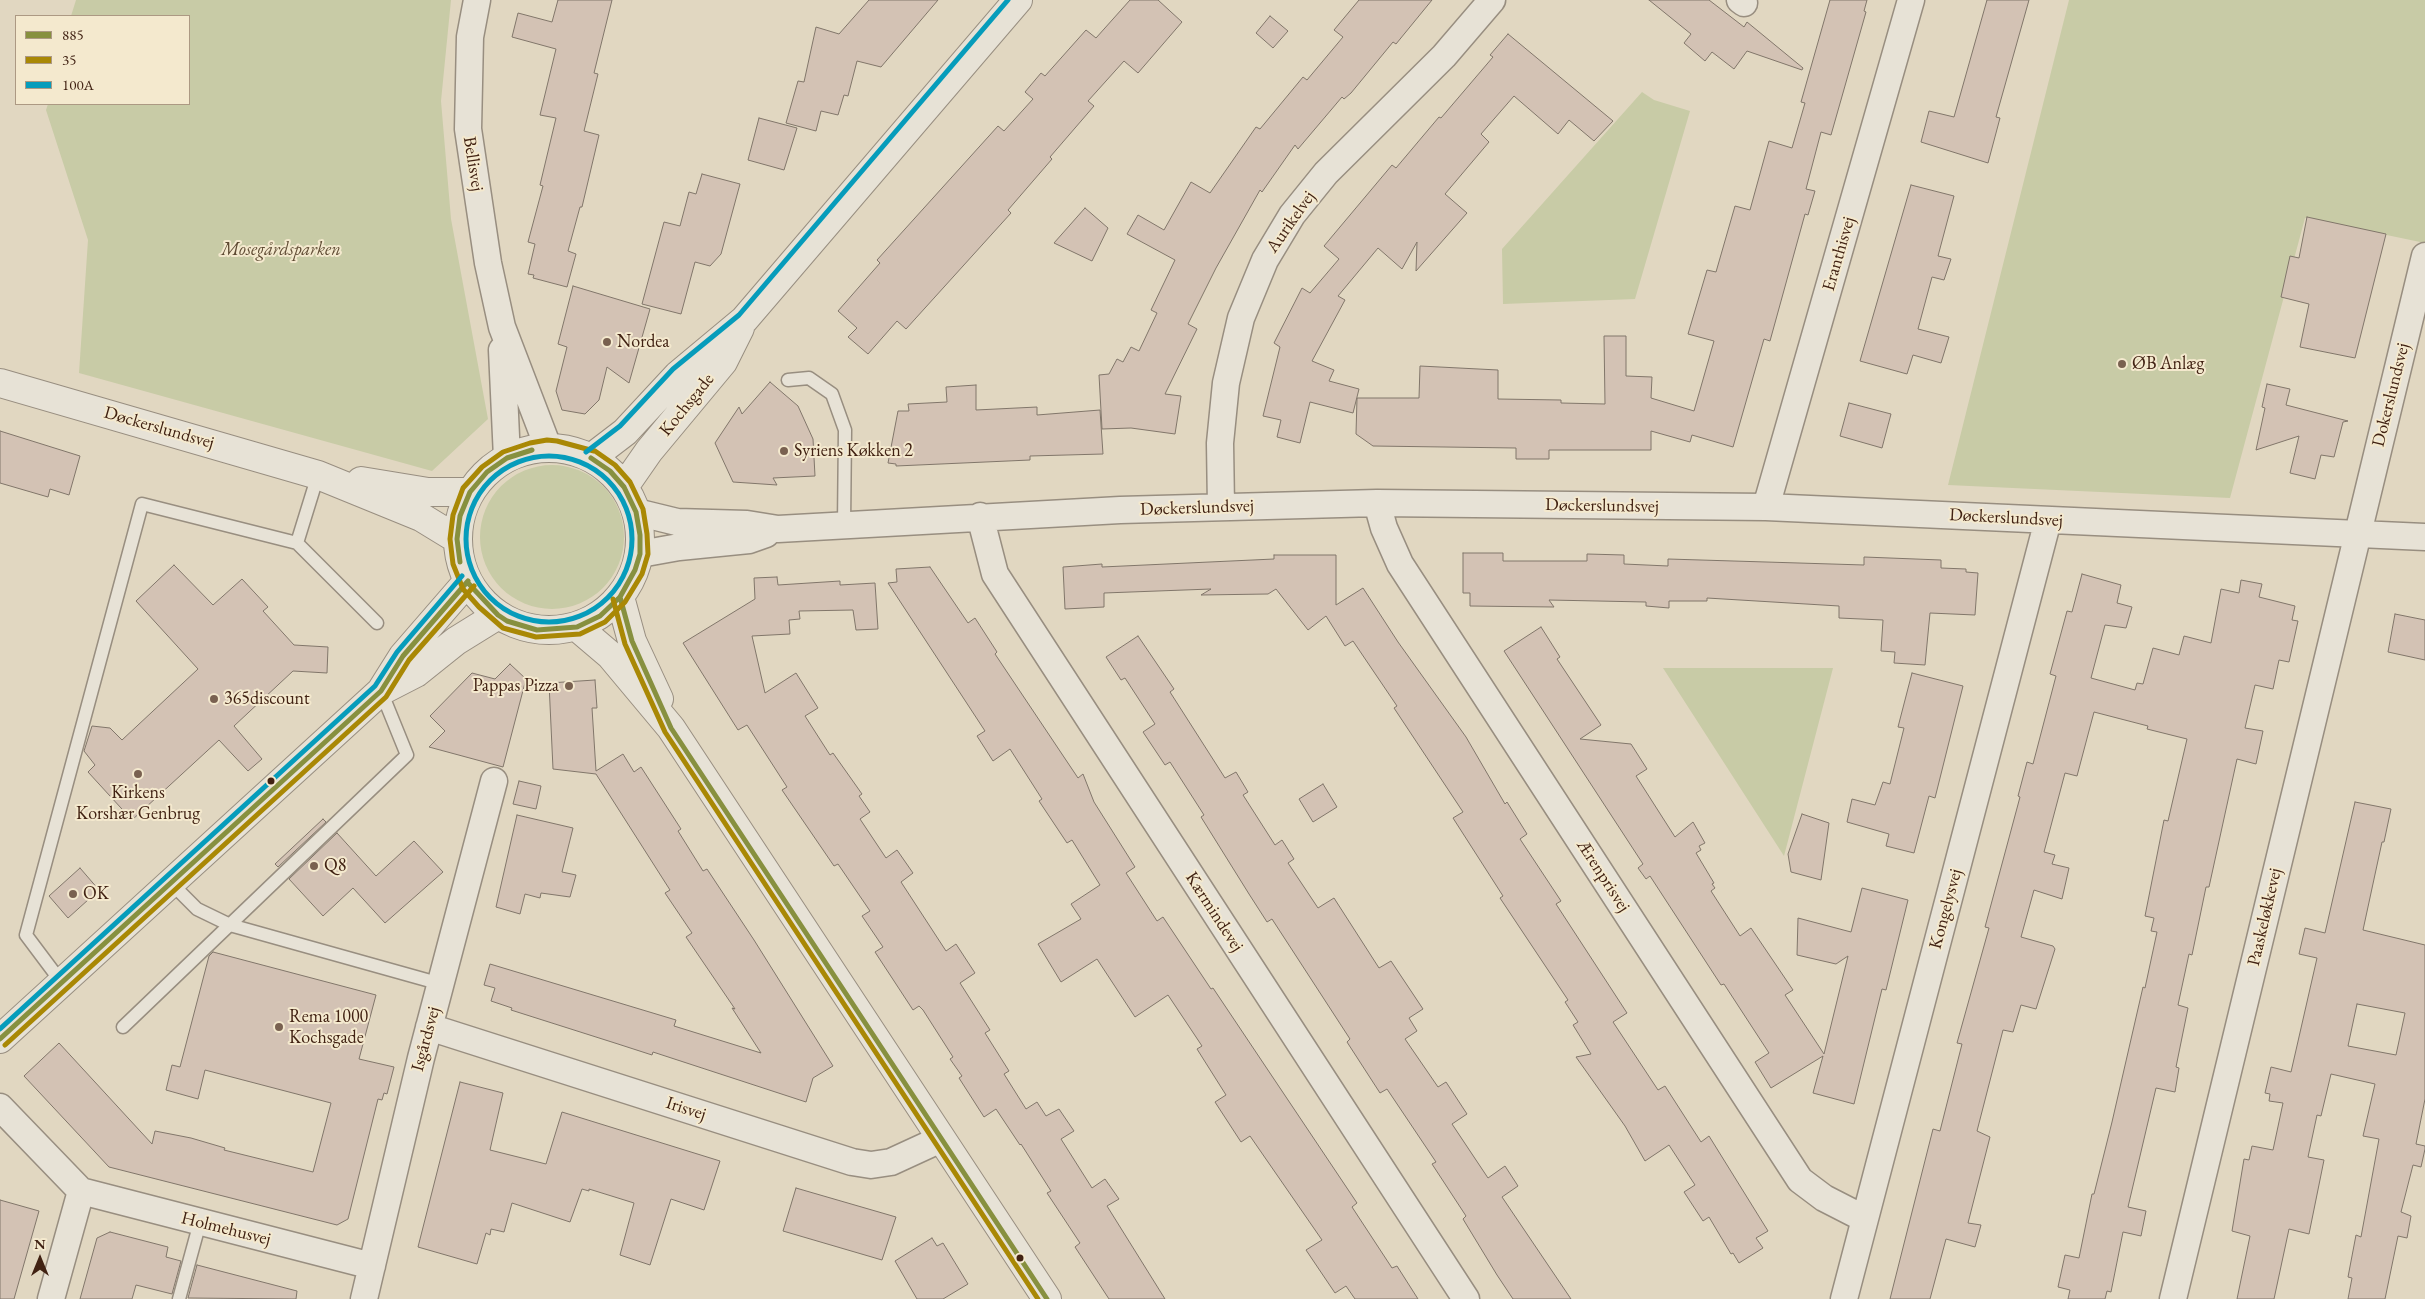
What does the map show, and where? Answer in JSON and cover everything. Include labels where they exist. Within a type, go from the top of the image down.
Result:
[{"type":"street","name":"Bellisvej","points":[[477,0],[470,37],[468,129],[488,263],[502,327],[548,447]]},
{"type":"street","name":"Kochsgade","points":[[591,458],[626,432],[678,375],[744,320],[1018,0]]},
{"type":"street","name":"Aurikelvej","points":[[1221,506],[1220,443],[1226,383],[1241,318],[1265,260],[1292,215],[1326,173],[1444,56],[1492,0]]},
{"type":"street","name":"Eranthisvej","points":[[1766,508],[1911,0]]},
{"type":"street","name":"Dokerslundsvej","points":[[2357,534],[2425,256]]},
{"type":"street","name":"Kochsgade","points":[[624,487],[649,451],[722,362],[744,320]]},
{"type":"street","name":"Bellisvej","points":[[502,327],[507,458]]},
{"type":"street","name":"Døckerslundsvej","points":[[0,383],[318,475],[421,517],[457,539]]},
{"type":"street","points":[[548,447],[591,458],[610,471],[624,487],[636,512],[640,535],[640,554],[635,570],[620,597],[600,616],[577,627],[538,630],[498,616],[484,602],[468,581],[460,562],[457,539],[460,516],[470,492],[487,472],[507,458],[548,447]]},
{"type":"street","name":"Døckerslundsvej","points":[[318,475],[428,492],[470,492]]},
{"type":"street","name":"Døckerslundsvej","points":[[640,554],[679,547],[749,540],[778,530],[844,525],[980,516],[1221,506],[1377,503],[1766,508],[2425,537]]},
{"type":"street","name":"Ærenprisvej","points":[[1377,503],[1384,528],[1400,564],[1800,1180],[1824,1198],[1865,1219]]},
{"type":"street","name":"Døckerslundsvej","points":[[636,512],[677,522],[747,524],[778,530]]},
{"type":"street","name":"Kærmindevej","points":[[980,516],[995,574],[1466,1299]]},
{"type":"street","name":"Kongelysvej","points":[[1844,1299],[2048,520]]},
{"type":"street","name":"Paaskeløkkevej","points":[[2173,1299],[2357,534]]},
{"type":"street","points":[[381,691],[403,656],[468,581]]},
{"type":"street","points":[[620,597],[632,641],[672,728]]},
{"type":"street","points":[[0,1039],[381,691],[416,673],[456,641],[498,616]]},
{"type":"street","points":[[577,627],[610,655],[672,728],[1047,1299]]},
{"type":"street","name":"Isgårdsvej","points":[[364,1299],[429,1027],[494,781]]},
{"type":"street","name":"Irisvej","points":[[429,1027],[852,1162],[872,1165],[891,1162],[941,1139]]},
{"type":"street","points":[[0,1107],[81,1191],[51,1299]]},
{"type":"street","name":"Holmehusvej","points":[[81,1191],[372,1266]]},
{"type":"lane","points":[[788,380],[809,378],[832,394],[845,430],[844,525]]},
{"type":"lane","points":[[297,544],[318,475]]},
{"type":"lane","points":[[62,983],[26,935],[142,504],[297,544],[377,623]]},
{"type":"lane","points":[[123,1027],[407,755],[381,691]]},
{"type":"lane","points":[[170,883],[197,909],[230,925],[441,984]]},
{"type":"lane","points":[[179,1299],[200,1222]]},
{"type":"green space","name":"Mosegårdsparken","points":[[76,0],[451,0],[441,101],[451,219],[488,419],[432,471],[79,373],[88,240],[46,110],[48,105],[190,105],[190,15],[71,15]]},
{"type":"green space","name":"ØB Anlæg","points":[[2069,0],[2425,0],[2425,243],[2305,218],[2230,498],[1948,485]]},
{"type":"green space","points":[[1642,92],[1654,100],[1690,111],[1635,299],[1503,304],[1502,249]]},
{"type":"green space","points":[[552,465],[580,470],[603,486],[619,509],[624,537],[619,565],[603,588],[580,604],[552,609],[524,604],[501,588],[485,565],[480,537],[485,509],[501,486],[524,470]]},
{"type":"green space","points":[[1663,668],[1833,668],[1784,856]]},
{"type":"building","points":[[558,0],[612,0],[594,73],[598,74],[584,131],[599,135],[582,207],[580,207],[568,251],[576,254],[567,287],[533,278],[534,275],[528,274],[535,244],[528,242],[543,186],[540,185],[556,118],[540,115],[556,49],[512,37],[518,13],[552,22]]},
{"type":"building","points":[[869,0],[938,0],[881,67],[857,61],[848,96],[844,95],[838,115],[821,111],[816,131],[786,123],[798,81],[804,82],[816,27],[839,34]]},
{"type":"building","points":[[1130,0],[1158,0],[1182,22],[1138,73],[1124,61],[1088,101],[1094,106],[1008,210],[1011,213],[906,329],[897,321],[868,354],[848,337],[857,328],[838,311],[880,263],[877,260],[998,126],[1004,131],[1033,99],[1025,92],[1041,73],[1045,76],[1086,30],[1096,38]]},
{"type":"building","points":[[1359,0],[1432,0],[1396,44],[1393,42],[1351,93],[1344,99],[1342,97],[1298,149],[1295,145],[1262,192],[1260,190],[1216,268],[1188,324],[1197,329],[1165,394],[1181,396],[1175,434],[1131,428],[1102,429],[1099,375],[1109,374],[1117,359],[1123,362],[1131,347],[1139,351],[1157,313],[1151,310],[1175,260],[1127,234],[1138,215],[1164,230],[1191,182],[1210,193],[1256,127],[1260,129],[1303,77],[1307,80],[1343,37],[1334,30]]},
{"type":"building","points":[[1649,0],[1709,0],[1744,27],[1747,22],[1803,68],[1802,70],[1747,51],[1734,69],[1712,52],[1705,61],[1684,43],[1691,34]]},
{"type":"building","points":[[1830,0],[1867,0],[1864,11],[1866,12],[1831,135],[1821,132],[1806,189],[1815,191],[1808,215],[1805,214],[1770,341],[1764,339],[1733,447],[1692,435],[1690,442],[1651,431],[1651,450],[1549,450],[1549,459],[1516,459],[1516,448],[1373,446],[1356,434],[1357,398],[1419,398],[1420,366],[1498,370],[1498,399],[1561,400],[1561,403],[1605,404],[1604,336],[1626,336],[1626,376],[1652,377],[1651,398],[1694,411],[1714,341],[1688,334],[1707,270],[1716,272],[1735,206],[1750,210],[1769,141],[1792,148],[1805,103],[1801,102]]},
{"type":"building","points":[[1987,0],[2029,0],[1996,117],[2000,118],[1988,163],[1921,142],[1929,111],[1954,117]]},
{"type":"building","points":[[1270,16],[1288,31],[1273,48],[1256,33]]},
{"type":"building","points":[[1508,34],[1613,121],[1594,141],[1569,120],[1558,134],[1514,96],[1481,134],[1489,142],[1445,194],[1467,213],[1416,271],[1417,242],[1402,269],[1378,248],[1338,296],[1345,300],[1312,361],[1334,370],[1329,381],[1359,389],[1353,413],[1310,402],[1300,443],[1277,437],[1281,420],[1263,416],[1280,347],[1274,343],[1302,288],[1310,293],[1339,259],[1324,246],[1392,165],[1396,168],[1439,117],[1441,118],[1493,57],[1490,55]]},
{"type":"building","points":[[759,118],[797,128],[784,170],[748,160]]},
{"type":"building","points":[[702,174],[740,184],[721,254],[710,266],[695,262],[681,314],[642,304],[664,222],[680,226],[689,192],[696,194]]},
{"type":"building","points":[[1911,185],[1954,196],[1938,256],[1951,259],[1944,280],[1932,277],[1918,329],[1949,337],[1941,363],[1913,355],[1907,374],[1860,361]]},
{"type":"building","points":[[1085,208],[1108,228],[1092,261],[1054,243]]},
{"type":"building","points":[[2307,217],[2386,234],[2355,358],[2300,347],[2309,304],[2281,297],[2290,256],[2299,258]]},
{"type":"building","points":[[573,286],[650,309],[629,383],[607,367],[599,400],[585,414],[562,410],[556,391],[567,347],[558,344]]},
{"type":"building","points":[[770,382],[798,406],[813,439],[815,476],[773,478],[777,485],[733,482],[715,443],[739,407],[742,414]]},
{"type":"building","points":[[2267,384],[2290,389],[2286,405],[2348,421],[2343,422],[2334,457],[2321,455],[2315,479],[2290,473],[2299,436],[2256,450],[2265,408],[2262,407]]},
{"type":"building","points":[[976,385],[976,410],[1037,407],[1037,415],[1100,410],[1103,454],[1030,456],[1030,460],[896,466],[896,464],[888,463],[898,411],[909,411],[908,404],[947,402],[946,387]]},
{"type":"building","points":[[1849,403],[1891,414],[1882,448],[1840,436]]},
{"type":"building","points":[[0,431],[80,456],[69,495],[50,489],[48,497],[0,483]]},
{"type":"building","points":[[1463,553],[1503,553],[1503,561],[1587,561],[1587,554],[1624,555],[1624,564],[1668,566],[1668,559],[1864,565],[1864,557],[1941,560],[1941,568],[1966,569],[1966,572],[1978,573],[1975,615],[1930,613],[1925,665],[1894,663],[1895,652],[1881,651],[1883,620],[1839,618],[1839,606],[1707,598],[1707,601],[1669,601],[1669,608],[1646,606],[1646,602],[1549,600],[1554,607],[1470,606],[1470,593],[1463,593]]},
{"type":"building","points":[[1274,555],[1336,555],[1336,605],[1363,588],[1398,642],[1466,737],[1505,804],[1507,802],[1527,834],[1520,839],[1561,901],[1556,904],[1627,1013],[1613,1022],[1658,1090],[1665,1086],[1701,1142],[1709,1136],[1768,1231],[1756,1238],[1763,1248],[1739,1263],[1733,1253],[1731,1254],[1709,1217],[1703,1221],[1684,1192],[1695,1185],[1669,1145],[1645,1161],[1625,1126],[1576,1057],[1591,1054],[1573,1025],[1578,1022],[1565,1002],[1568,1000],[1500,898],[1503,896],[1453,818],[1463,812],[1394,708],[1397,706],[1353,641],[1345,646],[1326,616],[1308,630],[1276,589],[1268,594],[1201,595],[1211,589],[1104,593],[1104,607],[1065,609],[1063,567],[1102,564],[1102,567],[1274,559]]},
{"type":"building","name":"365discount","points":[[174,565],[213,605],[242,579],[268,607],[263,611],[294,645],[328,647],[327,673],[293,671],[234,726],[262,759],[248,771],[219,740],[132,820],[88,772],[95,765],[84,751],[92,726],[110,728],[122,740],[198,669],[136,601]]},
{"type":"building","points":[[930,567],[968,623],[975,618],[997,652],[995,654],[1078,778],[1083,774],[1094,802],[1135,867],[1126,873],[1157,921],[1163,917],[1211,989],[1213,988],[1357,1203],[1352,1207],[1392,1268],[1397,1266],[1418,1299],[1355,1299],[1346,1286],[1335,1293],[1306,1250],[1322,1240],[1250,1136],[1241,1142],[1215,1102],[1226,1095],[1197,1049],[1202,1046],[1168,995],[1135,1017],[1097,959],[1061,982],[1038,944],[1081,919],[1071,904],[1100,885],[1072,840],[1067,843],[1039,801],[1042,799],[1010,749],[993,761],[977,736],[985,731],[888,583],[897,582],[896,569]]},
{"type":"building","points":[[2082,574],[2121,585],[2117,603],[2132,607],[2126,628],[2105,625],[2091,678],[2135,690],[2137,683],[2143,684],[2153,648],[2179,655],[2184,636],[2211,643],[2221,589],[2239,593],[2241,580],[2262,584],[2259,597],[2295,606],[2292,620],[2298,621],[2289,662],[2279,660],[2273,689],[2255,685],[2245,728],[2263,731],[2256,764],[2237,759],[2209,887],[2206,887],[2192,955],[2189,954],[2178,1005],[2188,1008],[2176,1067],[2179,1068],[2175,1092],[2156,1088],[2128,1207],[2146,1211],[2141,1236],[2123,1232],[2111,1292],[2107,1291],[2105,1299],[2068,1299],[2070,1290],[2058,1287],[2065,1255],[2079,1258],[2092,1194],[2094,1194],[2112,1122],[2143,987],[2145,988],[2157,932],[2151,931],[2154,918],[2145,916],[2164,820],[2168,821],[2187,739],[2147,729],[2148,726],[2094,712],[2077,776],[2065,773],[2044,852],[2055,855],[2052,864],[2069,868],[2062,899],[2034,890],[2021,937],[2053,946],[2055,949],[2036,1009],[2021,1005],[2013,1032],[2003,1030],[1977,1131],[1990,1137],[1968,1223],[1981,1225],[1975,1247],[1946,1239],[1930,1299],[1890,1299],[1933,1129],[1940,1131],[1962,1044],[1957,1043],[1989,928],[1985,927],[2020,797],[2018,796],[2027,762],[2033,764],[2056,676],[2050,674],[2067,611],[2072,612]]},
{"type":"building","points":[[777,577],[778,585],[840,581],[840,585],[875,583],[878,629],[856,630],[853,610],[799,611],[800,619],[789,620],[790,634],[752,636],[765,693],[796,673],[818,708],[805,716],[830,755],[833,753],[862,794],[859,796],[870,812],[860,819],[886,858],[897,850],[913,873],[901,882],[946,951],[956,944],[975,973],[960,983],[990,1030],[985,1033],[1009,1071],[1004,1074],[1026,1109],[1037,1102],[1046,1116],[1059,1109],[1074,1131],[1061,1139],[1092,1188],[1105,1179],[1119,1199],[1107,1206],[1165,1299],[1109,1299],[1075,1247],[1080,1243],[1047,1193],[1051,1191],[1021,1144],[996,1109],[984,1117],[959,1078],[962,1076],[950,1059],[953,1057],[923,1010],[919,1006],[913,1010],[875,952],[883,947],[862,916],[870,911],[838,864],[834,866],[782,790],[787,787],[747,725],[738,730],[683,643],[755,599],[754,578]]},
{"type":"building","points":[[2395,614],[2425,620],[2425,660],[2388,652]]},
{"type":"building","points":[[1541,627],[1560,657],[1557,659],[1601,725],[1580,739],[1631,744],[1647,769],[1636,776],[1675,837],[1693,822],[1705,843],[1699,846],[1701,850],[1696,853],[1714,883],[1712,884],[1715,888],[1711,891],[1740,936],[1751,928],[1793,990],[1785,995],[1824,1054],[1848,956],[1836,964],[1797,955],[1798,918],[1851,932],[1862,888],[1908,900],[1886,990],[1882,989],[1854,1104],[1813,1093],[1823,1056],[1771,1088],[1755,1062],[1769,1053],[1724,984],[1721,985],[1650,876],[1646,879],[1638,868],[1643,864],[1504,651]]},
{"type":"building","points":[[1138,636],[1174,689],[1170,692],[1225,778],[1236,772],[1248,792],[1243,795],[1275,845],[1282,840],[1294,859],[1288,863],[1318,908],[1334,898],[1379,968],[1391,961],[1423,1009],[1409,1018],[1417,1031],[1405,1039],[1438,1087],[1446,1082],[1467,1114],[1452,1124],[1488,1178],[1505,1166],[1518,1186],[1502,1197],[1571,1299],[1513,1299],[1497,1275],[1463,1219],[1466,1216],[1432,1164],[1436,1162],[1387,1089],[1380,1093],[1347,1042],[1350,1039],[1272,919],[1267,922],[1249,894],[1201,817],[1204,815],[1170,762],[1165,765],[1143,732],[1155,724],[1125,678],[1121,680],[1106,657]]},
{"type":"building","points":[[510,664],[526,679],[503,767],[429,747],[445,731],[430,716],[472,673],[495,679]]},
{"type":"building","points":[[1912,673],[1963,686],[1935,798],[1929,796],[1914,853],[1886,846],[1889,834],[1847,822],[1852,799],[1875,805],[1883,782],[1890,784],[1904,728],[1898,727]]},
{"type":"building","points":[[595,680],[597,708],[592,708],[596,771],[623,754],[634,772],[641,767],[681,829],[678,831],[703,871],[707,869],[833,1066],[813,1078],[806,1102],[653,1052],[652,1055],[511,1010],[512,1008],[491,1001],[495,988],[484,985],[490,964],[676,1020],[674,1026],[761,1053],[732,1008],[735,1009],[686,937],[692,933],[665,893],[670,890],[596,774],[553,769],[549,683]]},
{"type":"building","points":[[519,781],[541,786],[536,809],[513,804]]},
{"type":"building","points":[[1323,784],[1337,807],[1313,822],[1299,799]]},
{"type":"building","points":[[2355,802],[2391,809],[2363,930],[2425,945],[2425,1099],[2416,1144],[2425,1146],[2425,1149],[2421,1167],[2413,1165],[2401,1212],[2411,1216],[2407,1238],[2398,1236],[2385,1299],[2348,1299],[2352,1278],[2348,1277],[2356,1235],[2361,1237],[2379,1139],[2363,1136],[2375,1084],[2331,1074],[2321,1116],[2317,1115],[2308,1157],[2324,1160],[2309,1234],[2289,1229],[2274,1299],[2237,1299],[2250,1236],[2232,1231],[2244,1159],[2249,1160],[2252,1146],[2273,1150],[2283,1103],[2269,1101],[2270,1094],[2265,1093],[2271,1067],[2291,1072],[2317,958],[2299,954],[2305,928],[2325,933]],"holes":[[[2357,1004],[2405,1013],[2396,1055],[2348,1046]]]},
{"type":"building","points":[[1802,814],[1829,823],[1821,880],[1791,872],[1788,854]]},
{"type":"building","points":[[517,815],[573,828],[562,872],[576,875],[570,897],[541,893],[540,898],[525,894],[520,914],[496,907]]},
{"type":"building","points":[[323,819],[326,822],[278,867],[275,864]]},
{"type":"building","points":[[337,833],[376,876],[414,841],[443,872],[385,923],[353,888],[323,916],[289,879]]},
{"type":"building","points":[[80,868],[99,890],[68,918],[49,896]]},
{"type":"building","points":[[213,952],[376,995],[359,1059],[394,1067],[387,1094],[384,1093],[382,1100],[378,1099],[348,1219],[337,1225],[109,1167],[24,1076],[59,1043],[152,1144],[155,1131],[191,1138],[225,1148],[224,1150],[313,1172],[331,1103],[205,1070],[198,1099],[166,1090],[172,1065],[180,1067],[209,956]]},
{"type":"building","points":[[460,1082],[503,1093],[490,1150],[546,1164],[562,1112],[720,1161],[704,1210],[671,1199],[650,1265],[620,1255],[634,1203],[589,1189],[589,1191],[582,1189],[570,1222],[512,1203],[504,1232],[491,1229],[490,1235],[486,1233],[477,1264],[418,1247]]},
{"type":"building","points":[[796,1188],[896,1217],[882,1260],[783,1231]]},
{"type":"building","points":[[0,1200],[39,1211],[14,1299],[0,1299]]},
{"type":"building","points":[[110,1232],[168,1247],[166,1257],[181,1261],[172,1294],[136,1285],[132,1299],[80,1299],[97,1238]]},
{"type":"building","points":[[932,1238],[937,1246],[943,1243],[968,1284],[943,1299],[917,1299],[895,1261]]},
{"type":"building","points":[[197,1265],[297,1291],[296,1299],[188,1298]]},
{"type":"transit line","name":"100A","points":[[586,452],[620,426],[673,369],[739,315],[1008,0]]},
{"type":"transit line","name":"35","points":[[594,451],[557,441],[547,440],[530,443],[503,452],[482,467],[463,488],[453,515],[450,539],[453,564],[463,589],[479,607],[503,628],[536,637],[580,634],[605,622],[625,602],[642,574],[648,554],[643,509],[630,482],[615,465],[595,451]]},
{"type":"transit line","name":"885","points":[[460,562],[457,539],[460,516],[470,492],[487,472],[507,458],[532,450]]},
{"type":"transit line","name":"100A","points":[[557,456],[573,459],[588,465],[608,480],[626,507],[631,523],[632,539],[631,555],[626,571],[608,598],[588,613],[573,619],[541,622],[525,619],[510,613],[485,592],[475,578],[469,563],[466,531],[469,515],[475,500],[496,475],[510,465],[525,459],[557,456]]},
{"type":"transit line","name":"885","points":[[577,627],[600,616],[620,597],[635,570],[640,554],[640,535],[636,512],[624,487],[610,471],[591,458]]},
{"type":"transit line","name":"100A","points":[[0,1029],[375,686],[397,652],[462,576]]},
{"type":"transit line","name":"885","points":[[0,1039],[381,691],[403,656],[468,581]]},
{"type":"transit line","name":"885","points":[[469,584],[498,615],[507,621],[537,630]]},
{"type":"transit line","name":"35","points":[[5,1045],[386,697],[409,660],[474,586]]},
{"type":"transit line","name":"885","points":[[620,597],[632,641],[671,728],[1047,1299]]},
{"type":"transit line","name":"35","points":[[613,599],[625,644],[665,732],[1038,1299]]},
{"type":"transit line","name":"885","points":[[537,630],[577,627]]},
{"type":"transit line","name":"885","points":[[537,630],[577,627]]},
{"type":"place","name":"Nordea","points":[[607,342]]},
{"type":"place","name":"ØB Anlæg","points":[[2122,364]]},
{"type":"place","name":"Syriens Køkken 2","points":[[784,451]]},
{"type":"place","name":"Pappas Pizza","points":[[569,686]]},
{"type":"place","name":"365discount","points":[[214,699]]},
{"type":"place","name":"Kirkens Korshær Genbrug","points":[[138,774]]},
{"type":"place","name":"Q8","points":[[314,866]]},
{"type":"place","name":"OK","points":[[73,894]]},
{"type":"place","name":"Rema 1000 Kochsgade","points":[[279,1027]]}]
